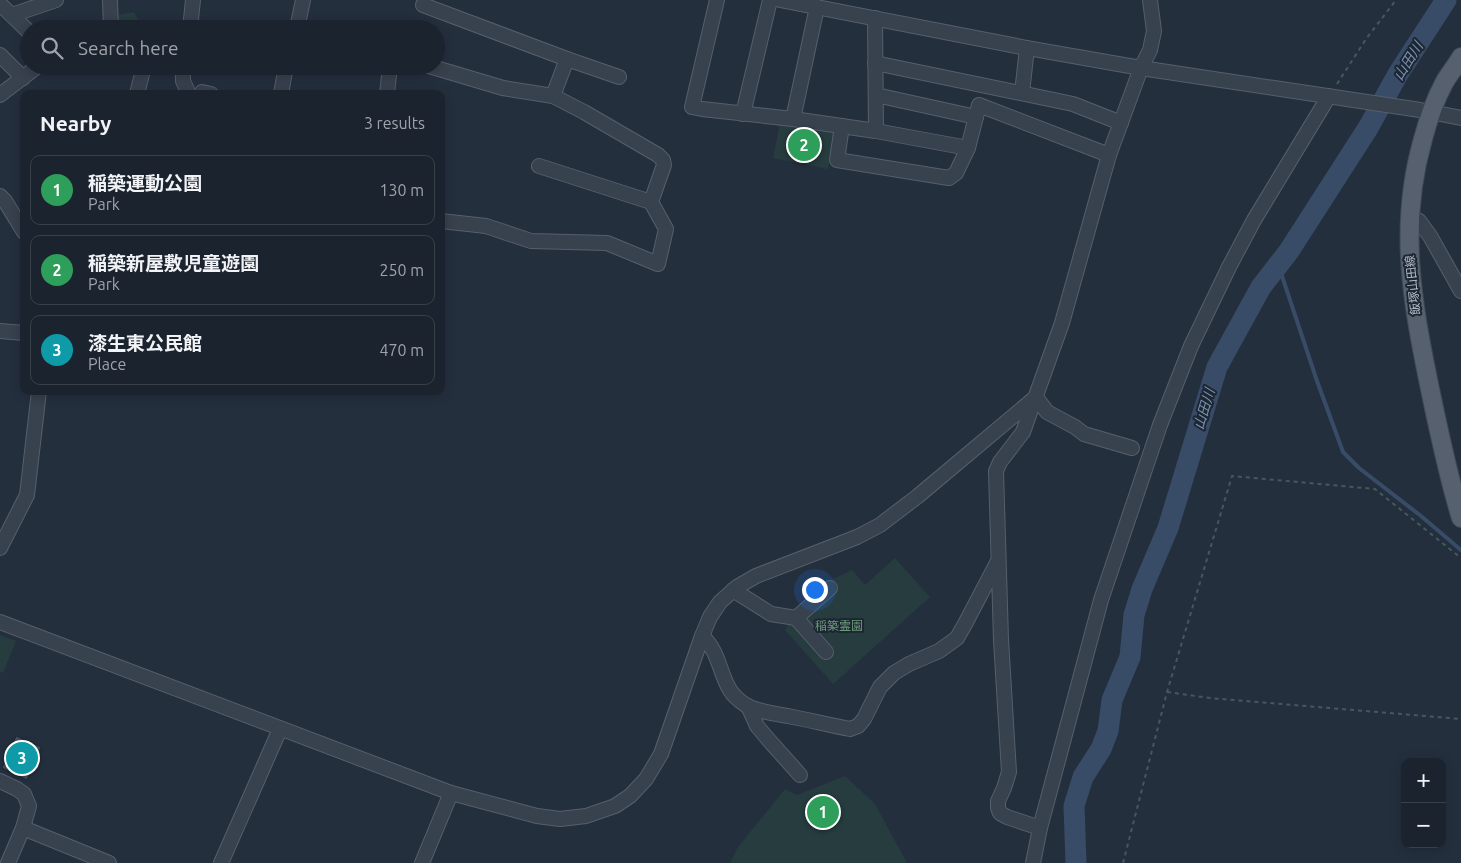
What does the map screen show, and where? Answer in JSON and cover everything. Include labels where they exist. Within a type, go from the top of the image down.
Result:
[{"type":"main road","name":"飯塚山田線","points":[[1461,57],[1425,111],[1415,165],[1409,216],[1409,250],[1413,302],[1440,438],[1461,518]]},
{"type":"street","points":[[12,15],[56,0]]},
{"type":"street","points":[[110,0],[111,20]]},
{"type":"street","points":[[191,20],[193,0]]},
{"type":"street","points":[[299,20],[303,0]]},
{"type":"street","points":[[717,0],[692,107],[876,131],[968,148]]},
{"type":"street","points":[[743,114],[770,0]]},
{"type":"street","points":[[780,0],[1141,68],[1461,118]]},
{"type":"street","points":[[1040,828],[1007,817],[1000,813],[998,808],[998,801],[1008,772],[998,561],[996,471],[1000,462],[1023,432],[1062,323],[1109,155],[1141,68],[1150,50],[1154,30],[1150,0]]},
{"type":"street","points":[[0,4],[20,23]]},
{"type":"street","points":[[423,5],[619,77]]},
{"type":"street","points":[[793,119],[817,7]]},
{"type":"street","points":[[875,18],[876,131]]},
{"type":"street","points":[[1022,93],[1027,48]]},
{"type":"street","points":[[0,55],[23,78]]},
{"type":"street","points":[[553,96],[567,59]]},
{"type":"street","points":[[876,63],[1073,104],[1121,123]]},
{"type":"street","points":[[445,71],[503,88],[553,96],[658,155],[663,160],[664,165],[651,202]]},
{"type":"street","points":[[0,95],[27,75]]},
{"type":"street","points":[[138,90],[142,75]]},
{"type":"street","points":[[183,75],[183,81],[196,90]]},
{"type":"street","points":[[283,90],[285,75]]},
{"type":"street","points":[[387,90],[389,75]]},
{"type":"street","points":[[842,126],[837,160],[948,178],[956,173],[968,148],[982,85]]},
{"type":"street","points":[[876,95],[977,111],[1109,155]]},
{"type":"street","points":[[1033,863],[1040,828],[1101,600],[1160,425],[1191,346],[1241,244],[1329,96]]},
{"type":"street","points":[[445,221],[486,226],[531,241],[607,242],[658,264],[666,229],[651,202],[539,166]]},
{"type":"street","points":[[0,196],[20,224]]},
{"type":"street","points":[[1409,216],[1419,221],[1430,236],[1461,291]]},
{"type":"street","points":[[0,331],[20,334]]},
{"type":"street","points":[[0,548],[27,496],[40,395]]},
{"type":"street","points":[[1036,397],[1047,412],[1076,427],[1084,434],[1132,448]]},
{"type":"street","points":[[0,622],[450,793],[537,816],[560,819],[586,816],[615,806],[630,796],[646,779],[661,754],[702,636],[710,617],[720,602],[734,590],[756,576],[857,537],[880,526],[1036,397]]},
{"type":"street","points":[[702,636],[709,642],[717,656],[730,692],[748,706],[844,728],[858,726],[864,719],[880,688],[894,673],[939,651],[957,638],[998,561]]},
{"type":"street","points":[[796,618],[830,588]]},
{"type":"street","points":[[734,590],[771,614],[796,618],[826,652]]},
{"type":"street","points":[[748,706],[757,726],[800,775]]},
{"type":"street","points":[[221,863],[280,729]]},
{"type":"street","points":[[0,781],[24,794],[29,806],[23,828],[8,863]]},
{"type":"street","points":[[422,863],[450,793]]},
{"type":"street","points":[[23,828],[83,858],[109,863]]},
{"type":"path","points":[[1329,96],[1366,39],[1396,0]]},
{"type":"path","points":[[1123,863],[1167,692],[1232,476],[1375,489],[1461,558]]},
{"type":"path","points":[[1167,692],[1210,698],[1461,719]]},
{"type":"green space","points":[[134,12],[138,20],[116,20],[117,15]]},
{"type":"green space","points":[[780,123],[835,132],[828,169],[773,158]]},
{"type":"green space","name":"稲築霊園","points":[[895,558],[930,597],[833,684],[785,630],[795,612],[831,580],[852,570],[865,585]]},
{"type":"green space","points":[[0,635],[16,641],[3,673],[0,672]]},
{"type":"green space","points":[[845,776],[875,804],[907,863],[730,863],[738,847],[785,789],[797,795]]},
{"type":"building","points":[[16,736],[41,747],[27,780],[2,768]]},
{"type":"waterway","name":"山田川","points":[[1076,863],[1074,806],[1083,777],[1101,749],[1108,731],[1112,700],[1130,657],[1134,615],[1142,589],[1168,528],[1217,367],[1261,287],[1289,251],[1368,128],[1398,74],[1446,0]]},
{"type":"waterway","points":[[1278,264],[1343,452],[1359,468],[1461,550]]},
{"type":"place","name":"稲築新屋敷児童遊園","points":[[804,145]]},
{"type":"place","name":"漆生東公民館","points":[[22,758]]},
{"type":"place","name":"稲築運動公園","points":[[823,812]]}]
